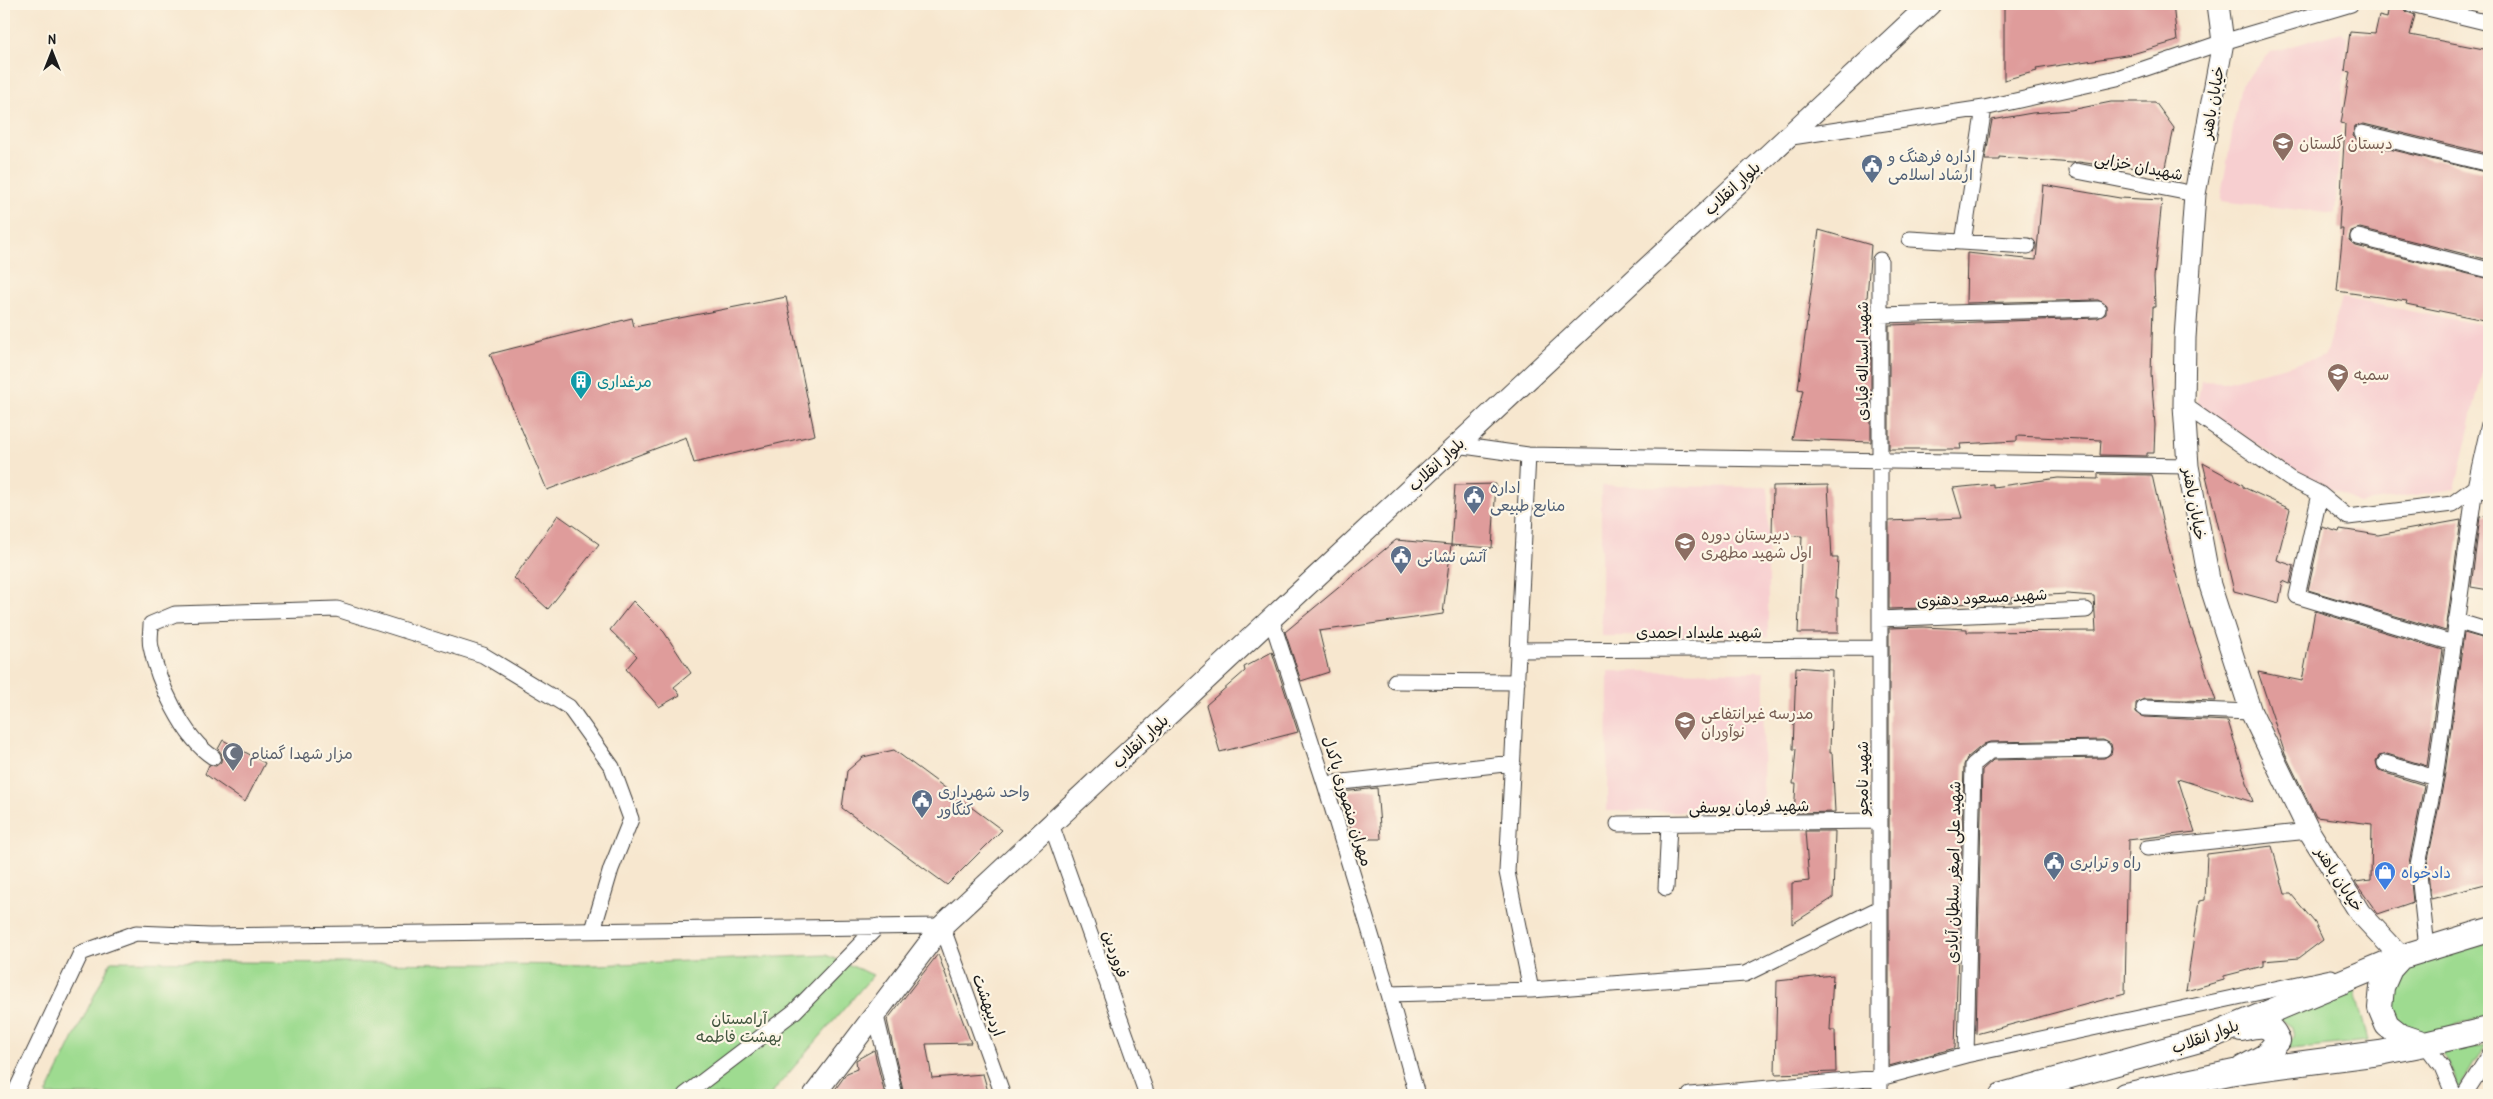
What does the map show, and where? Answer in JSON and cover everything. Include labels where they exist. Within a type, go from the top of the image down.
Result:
[{"type":"main road","name":"بلوار انقلاب","points":[[2002,1095],[2207,1038],[2401,957],[2489,930]]},
{"type":"main road","points":[[2401,957],[2390,969],[2382,986],[2380,1008],[2386,1025],[2402,1036],[2425,1044]]},
{"type":"main road","points":[[2207,1038],[2249,1027],[2267,1026],[2274,1030],[2278,1041],[2272,1048],[2264,1056],[2234,1072]]},
{"type":"main road","points":[[2125,1095],[2234,1072],[2380,1053],[2489,1029]]},
{"type":"street","name":"بلوار انقلاب","points":[[814,1095],[942,926],[1930,4]]},
{"type":"street","name":"خیابان باهنر","points":[[2218,4],[2223,42],[2195,194],[2185,338],[2184,406],[2188,466],[2210,585],[2251,712],[2309,831],[2360,913],[2401,957]]},
{"type":"street","points":[[1785,138],[1984,108],[2117,78],[2223,42],[2352,4]]},
{"type":"street","points":[[2411,4],[2489,23]]},
{"type":"street","points":[[1963,242],[1984,108]]},
{"type":"street","points":[[2362,133],[2489,164]]},
{"type":"street","name":"شهیدان خزایی","points":[[2077,171],[2195,194]]},
{"type":"street","points":[[2358,237],[2489,270]]},
{"type":"street","points":[[1910,239],[2028,246]]},
{"type":"street","name":"شهید اسداله قبادی","points":[[1880,260],[1880,461]]},
{"type":"street","points":[[1880,315],[2098,310]]},
{"type":"street","points":[[2184,406],[2290,479],[2320,494],[2348,517],[2452,504],[2482,489]]},
{"type":"street","points":[[2427,948],[2418,865],[2434,778],[2456,621],[2482,489],[2489,424]]},
{"type":"street","points":[[1457,445],[1528,455],[2188,466]]},
{"type":"street","points":[[1528,455],[1507,872],[1531,990]]},
{"type":"street","name":"شهید نامجو","points":[[1880,461],[1880,1095]]},
{"type":"street","points":[[2320,494],[2297,596],[2453,643]]},
{"type":"street","points":[[213,757],[201,750],[168,698],[150,647],[150,624],[175,614],[337,609],[483,656],[569,707],[612,767],[631,819],[611,869],[593,930]]},
{"type":"street","name":"شهید مسعود دهنوی","points":[[1880,619],[2086,610]]},
{"type":"street","name":"مهران منصوری پاکدل","points":[[1271,618],[1325,784],[1389,994],[1416,1095]]},
{"type":"street","points":[[2456,621],[2489,631]]},
{"type":"street","name":"شهید علیداد احمدی","points":[[1518,650],[1880,648]]},
{"type":"street","points":[[1395,681],[1516,682]]},
{"type":"street","points":[[2144,708],[2251,712]]},
{"type":"street","name":"شهید علی اصغر سلطان آبادی","points":[[1966,1055],[1973,765],[1990,751],[2103,749]]},
{"type":"street","points":[[1325,784],[1513,763]]},
{"type":"street","points":[[2385,763],[2434,778]]},
{"type":"street","name":"شهید فرمان یوسفی","points":[[1618,824],[1880,822]]},
{"type":"street","name":"فروردین","points":[[1052,824],[1148,1095]]},
{"type":"street","points":[[1666,888],[1669,824]]},
{"type":"street","points":[[2147,848],[2309,831]]},
{"type":"street","points":[[1389,994],[1531,990],[1745,974],[1880,908]]},
{"type":"street","points":[[685,1095],[796,1011],[878,926]]},
{"type":"street","points":[[14,1095],[81,953],[136,933],[210,936],[942,926]]},
{"type":"street","name":"اردیبهشت","points":[[942,926],[1003,1095]]},
{"type":"street","points":[[1690,1095],[1880,1078],[1966,1055],[2374,968]]},
{"type":"street","points":[[876,1012],[895,1095]]},
{"type":"street","points":[[2425,1044],[2442,1067],[2454,1095]]},
{"type":"street","points":[[2464,1095],[2489,1056]]},
{"type":"shaded area","name":"دبستان گلستان","points":[[2341,32],[2347,37],[2335,214],[2220,201],[2241,84],[2271,52]]},
{"type":"shaded area","name":"سمیه","points":[[2341,298],[2489,326],[2489,342],[2455,489],[2358,503],[2291,467],[2197,404],[2201,381],[2224,382],[2325,356]]},
{"type":"shaded area","name":"دبیرستان دوره اول شهید مطهری","points":[[1601,486],[1768,487],[1768,637],[1601,636]]},
{"type":"shaded area","name":"مدرسه غیرانتفاعی نوآوران","points":[[1608,671],[1764,672],[1763,812],[1607,811]]},
{"type":"green space","points":[[2489,943],[2489,1015],[2425,1036],[2408,1030],[2398,1019],[2390,1003],[2391,986],[2407,966]]},
{"type":"green space","name":"آرامستان بهشت فاطمه","points":[[826,955],[873,975],[770,1095],[46,1095],[111,961],[597,965]]},
{"type":"green space","points":[[2354,987],[2368,1041],[2282,1050],[2294,1037],[2292,1026],[2279,1017]]},
{"type":"green space","points":[[2485,1045],[2459,1089],[2444,1053]]},
{"type":"building","points":[[2004,4],[2173,4],[2177,41],[2132,54],[2036,69],[2037,71],[2004,80]]},
{"type":"building","points":[[2389,4],[2402,4],[2405,11],[2415,15],[2410,35],[2489,50],[2489,154],[2364,124],[2355,127],[2353,136],[2360,142],[2489,173],[2489,260],[2360,228],[2351,231],[2349,240],[2356,246],[2489,279],[2489,321],[2406,304],[2407,301],[2337,291],[2343,229],[2339,229],[2345,124],[2341,123],[2350,72],[2345,71],[2350,32],[2375,34],[2379,16],[2387,18]]},
{"type":"building","points":[[2111,102],[2155,102],[2174,128],[2165,172],[2079,162],[1999,157],[1999,160],[1985,160],[1992,120],[2032,113],[2071,110]]},
{"type":"building","points":[[2043,185],[2120,198],[2162,200],[2154,277],[2155,307],[2153,307],[2151,374],[2155,425],[2154,453],[2147,453],[2147,456],[2100,455],[2101,440],[2017,436],[2017,441],[1960,444],[1961,449],[1889,449],[1889,325],[2098,318],[2106,314],[2106,305],[2098,300],[1966,303],[1967,253],[2036,260]]},
{"type":"building","points":[[1819,230],[1871,245],[1865,325],[1871,325],[1871,442],[1792,439],[1803,390],[1798,389]]},
{"type":"building","points":[[786,297],[815,435],[694,463],[686,437],[547,490],[490,354],[632,318],[634,327]]},
{"type":"building","points":[[2203,463],[2243,485],[2243,487],[2290,509],[2277,560],[2294,566],[2290,584],[2283,581],[2279,603],[2234,591]]},
{"type":"building","points":[[2098,474],[2152,475],[2165,534],[2189,621],[2216,701],[2144,699],[2136,703],[2136,712],[2144,717],[2228,721],[2253,802],[2178,779],[2195,832],[2128,840],[2125,994],[1976,1034],[1982,770],[1993,760],[2104,758],[2111,754],[2112,749],[2111,744],[2103,740],[1990,742],[1984,744],[1967,758],[1964,765],[1955,1048],[1889,1066],[1889,628],[1967,629],[1967,632],[2096,631],[2094,596],[2067,594],[2012,597],[2012,602],[1922,605],[1922,608],[1889,609],[1889,521],[1962,518],[1953,488],[1993,484],[1993,487],[2058,478],[2098,479]]},
{"type":"building","name":"اداره منابع طبیعی","points":[[1496,484],[1492,548],[1451,545],[1455,485]]},
{"type":"building","points":[[1828,485],[1832,558],[1838,558],[1836,598],[1838,598],[1838,633],[1798,633],[1802,536],[1772,537],[1773,486]]},
{"type":"building","points":[[558,515],[599,544],[548,609],[514,578]]},
{"type":"building","points":[[2489,515],[2489,590],[2471,587],[2480,517]]},
{"type":"building","points":[[2461,520],[2446,631],[2308,590],[2322,527],[2339,532],[2340,529],[2378,535]]},
{"type":"building","name":"آتش نشانی","points":[[1396,540],[1451,545],[1443,614],[1319,631],[1329,672],[1301,681],[1285,632]]},
{"type":"building","points":[[633,601],[664,632],[691,673],[674,687],[680,695],[659,707],[626,669],[637,656],[610,630]]},
{"type":"building","points":[[2315,611],[2443,650],[2427,766],[2387,754],[2379,756],[2376,761],[2378,769],[2382,772],[2424,785],[2409,863],[2413,902],[2378,914],[2355,882],[2371,880],[2372,824],[2316,817],[2285,754],[2258,672],[2302,681]]},
{"type":"building","points":[[2464,633],[2489,640],[2489,884],[2431,899],[2427,865],[2444,780]]},
{"type":"building","points":[[1272,652],[1298,732],[1220,752],[1206,705],[1245,671],[1244,667]]},
{"type":"building","points":[[1796,667],[1832,670],[1830,753],[1832,753],[1835,812],[1794,813],[1796,784],[1793,784],[1796,749],[1793,749]]},
{"type":"building","name":"مزار شهدا گمنام","points":[[223,740],[265,763],[245,802],[205,774],[209,765],[216,766],[221,762],[222,754],[218,749]]},
{"type":"building","name":"واحد شهرداری کنگاور","points":[[894,750],[1002,830],[947,885],[842,808],[847,771],[863,757]]},
{"type":"building","points":[[1377,788],[1381,839],[1353,839],[1342,792]]},
{"type":"building","points":[[1805,831],[1835,831],[1833,898],[1792,924],[1792,883],[1809,881]]},
{"type":"building","points":[[2272,846],[2285,894],[2291,894],[2315,923],[2323,940],[2299,958],[2263,961],[2263,966],[2224,976],[2224,980],[2186,991],[2199,901],[2205,900],[2207,854]]},
{"type":"building","points":[[938,954],[971,1043],[926,1044],[932,1078],[983,1074],[989,1095],[904,1095],[887,1020]]},
{"type":"building","points":[[1833,975],[1830,1030],[1835,1030],[1836,1072],[1775,1074],[1777,981]]},
{"type":"building","points":[[874,1050],[885,1095],[831,1095],[847,1073],[857,1069],[856,1060]]},
{"type":"place","name":"دبستان گلستان","points":[[2283,162]]},
{"type":"place","name":"اداره فرهنگ و ارشاد اسلامی","points":[[1872,184]]},
{"type":"place","name":"سمیه","points":[[2338,393]]},
{"type":"place","name":"مرغداری","points":[[581,400]]},
{"type":"place","name":"اداره منابع طبیعی","points":[[1474,515]]},
{"type":"place","name":"دبیرستان دوره اول شهید مطهری","points":[[1685,562]]},
{"type":"place","name":"آتش نشانی","points":[[1401,575]]},
{"type":"place","name":"مدرسه غیرانتفاعی نوآوران","points":[[1685,741]]},
{"type":"place","name":"مزار شهدا گمنام","points":[[233,772]]},
{"type":"place","name":"واحد شهرداری کنگاور","points":[[922,819]]},
{"type":"place","name":"راه و ترابری","points":[[2054,881]]},
{"type":"place","name":"دادخواه","points":[[2385,891]]}]
